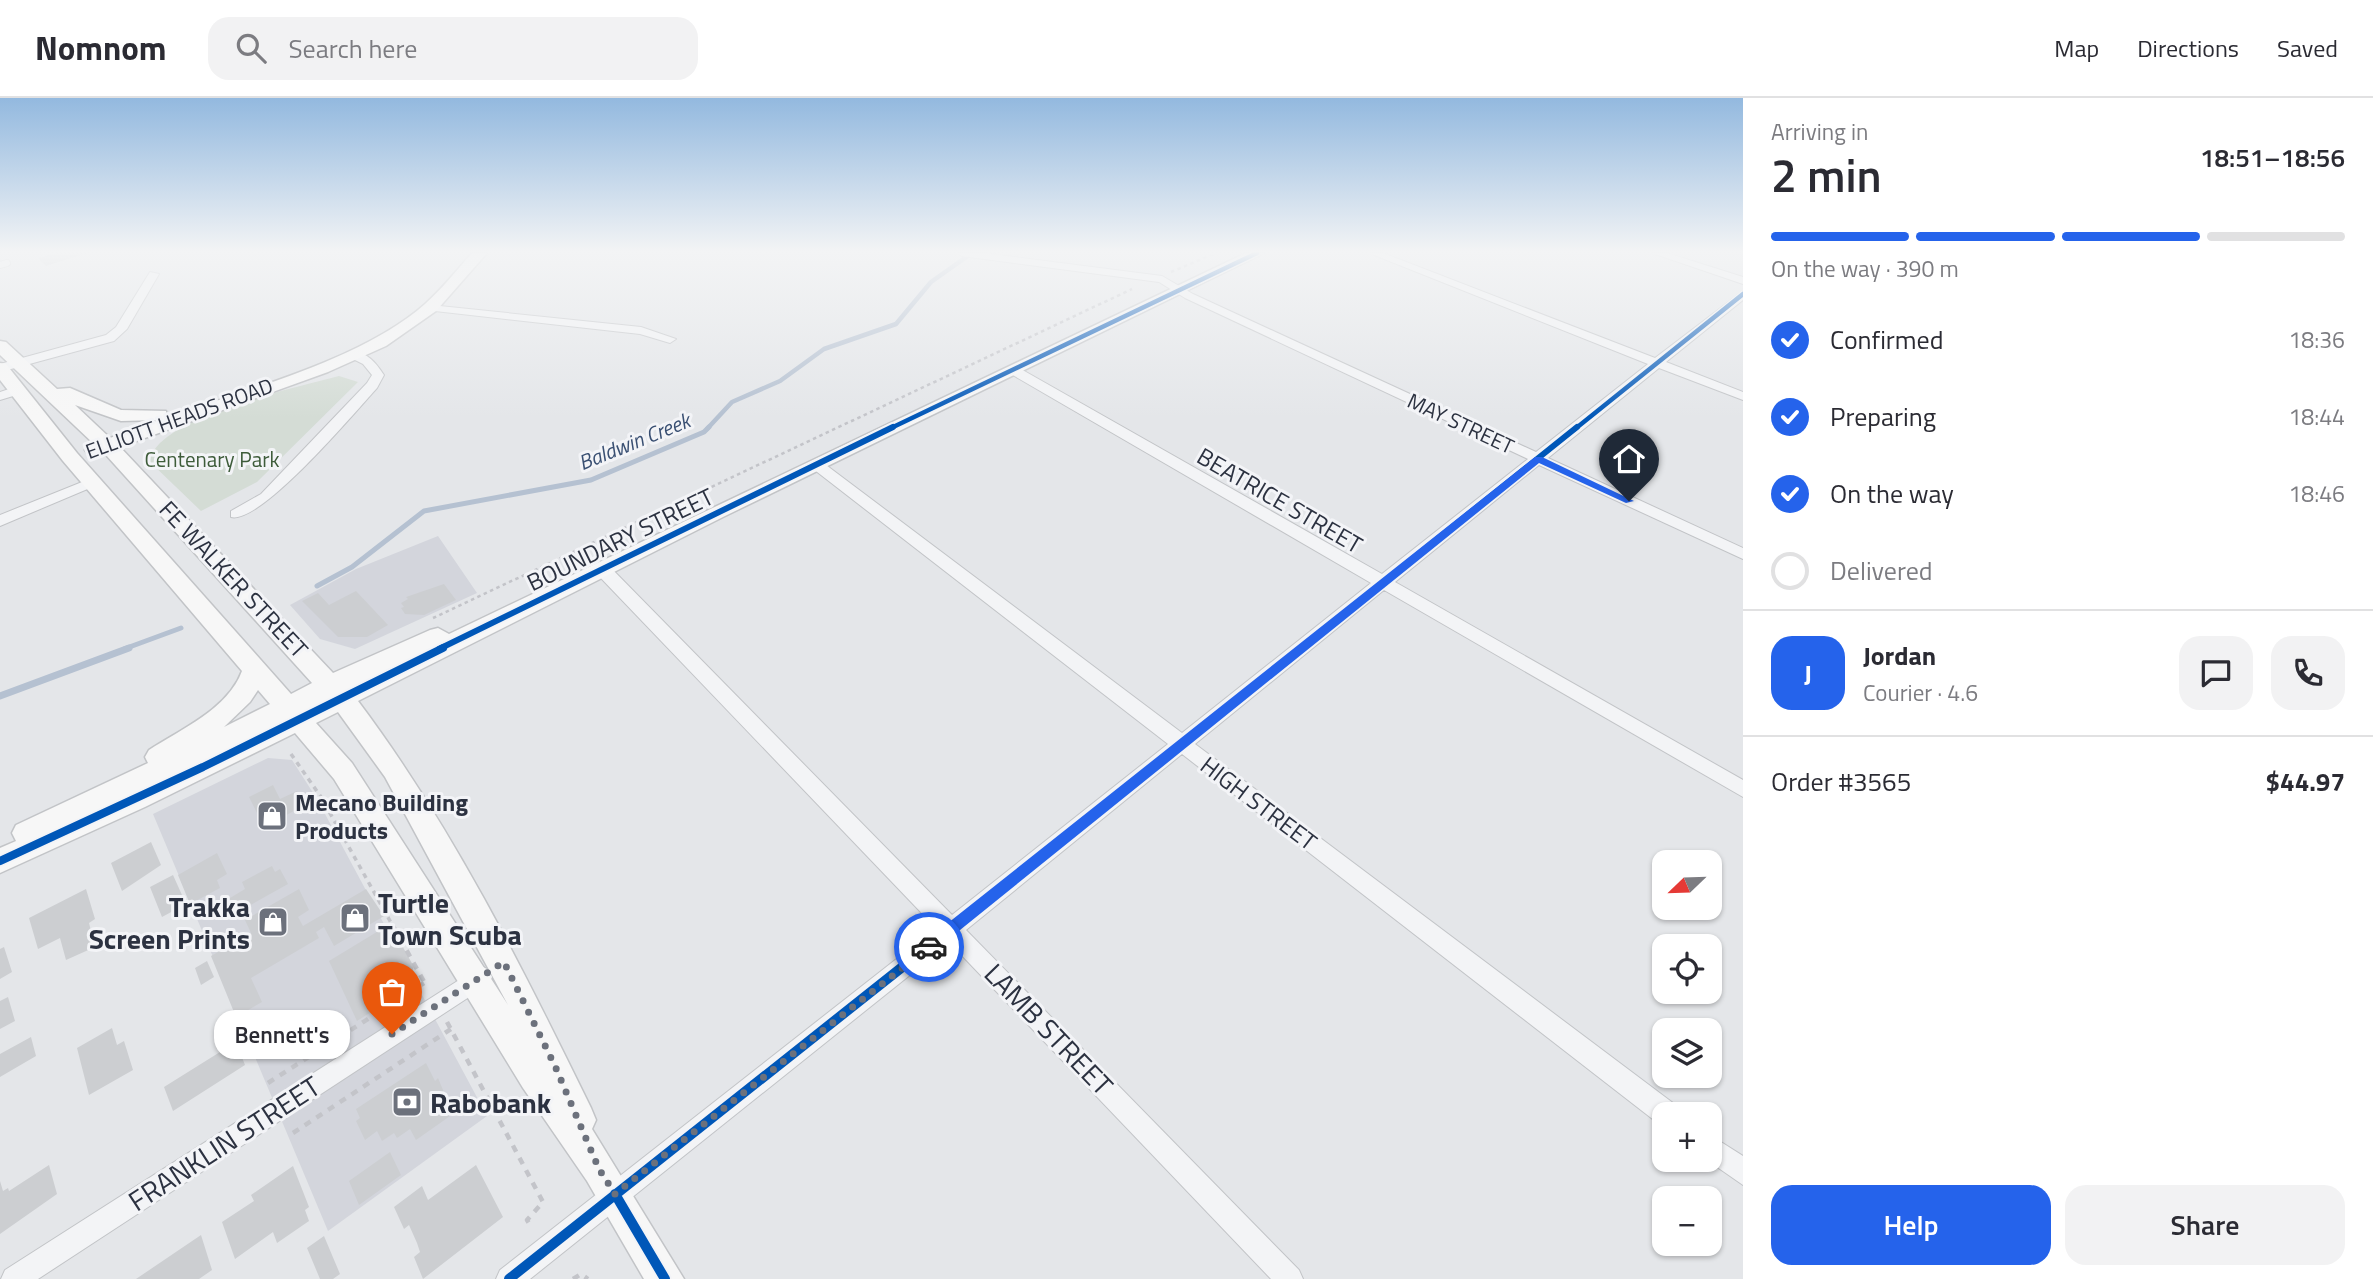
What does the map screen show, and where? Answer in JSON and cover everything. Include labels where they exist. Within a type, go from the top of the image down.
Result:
[{"type":"street","points":[[0,368],[110,338],[121,328],[133,308]]},
{"type":"street","name":"ELLIOTT HEADS ROAD","points":[[103,442],[355,355],[393,336],[430,308]]},
{"type":"street","points":[[431,308],[640,331],[670,339]]},
{"type":"street","name":"BOUNDARY STREET","points":[[0,861],[124,808],[337,692],[534,602],[1142,308]]},
{"type":"street","name":"MAY STREET","points":[[1220,308],[1743,554]]},
{"type":"street","points":[[1518,308],[1743,396]]},
{"type":"street","points":[[509,1279],[607,1181],[952,928],[1725,308]]},
{"type":"street","name":"FE WALKER STREET","points":[[0,346],[34,374],[103,442],[337,692],[394,769],[504,962],[607,1181]]},
{"type":"street","points":[[236,514],[266,497],[373,385],[376,370],[355,355]]},
{"type":"street","name":"FE WALKER STREET","points":[[0,368],[9,393],[92,482],[343,771],[535,1076],[607,1181]]},
{"type":"street","name":"BEATRICE STREET","points":[[1015,371],[1743,789]]},
{"type":"street","points":[[34,374],[100,411],[130,419],[159,415]]},
{"type":"street","name":"ELLIOTT HEADS ROAD","points":[[69,456],[159,415],[216,396],[288,379]]},
{"type":"street","points":[[128,468],[130,456],[141,445],[215,404]]},
{"type":"street","name":"HIGH STREET","points":[[817,465],[1652,1103]]},
{"type":"street","points":[[0,521],[92,482]]},
{"type":"street","name":"LAMB STREET","points":[[602,569],[1290,1279]]},
{"type":"street","points":[[52,820],[156,758],[222,712],[248,690],[255,667]]},
{"type":"street","name":"BOUNDARY STREET","points":[[0,845],[295,714]]},
{"type":"street","name":"FRANKLIN STREET","points":[[14,1279],[504,962]]},
{"type":"street","points":[[1722,1156],[1743,1172]]},
{"type":"street","points":[[607,1181],[665,1279]]},
{"type":"path","points":[[423,623],[1089,308]]},
{"type":"path","points":[[268,1083],[426,985],[321,797],[291,754]]},
{"type":"path","points":[[447,1022],[543,1202],[527,1220],[532,1228]]},
{"type":"path","points":[[293,1133],[451,1028]]},
{"type":"path","points":[[573,1279],[581,1274],[588,1279]]},
{"type":"shaded area","points":[[438,536],[477,593],[355,649],[320,639],[290,605],[356,569]]},
{"type":"shaded area","points":[[268,758],[292,760],[317,799],[487,1116],[328,1231],[153,814]]},
{"type":"green space","name":"Centenary Park","points":[[339,376],[358,382],[257,482],[201,511],[150,462],[157,446],[176,431],[201,418],[264,396]]},
{"type":"building","points":[[444,584],[456,600],[424,615],[405,614],[401,608],[404,607],[401,603],[408,599],[406,597]]},
{"type":"building","points":[[356,591],[388,625],[367,637],[338,637],[302,601],[318,593],[329,605]]},
{"type":"building","name":"Mecano Building Products","points":[[273,785],[280,799],[297,791],[305,805],[264,827],[249,797]]},
{"type":"building","points":[[151,842],[161,865],[122,891],[111,863]]},
{"type":"building","points":[[217,853],[227,874],[217,880],[220,888],[190,904],[178,875]]},
{"type":"building","points":[[272,866],[275,872],[280,869],[288,884],[231,916],[225,901],[245,889],[242,882]]},
{"type":"building","points":[[173,875],[186,904],[162,917],[150,887]]},
{"type":"building","points":[[86,889],[95,919],[89,923],[95,947],[66,960],[60,938],[38,949],[29,918]]},
{"type":"building","points":[[299,889],[309,910],[298,917],[303,926],[366,889],[384,916],[334,946],[324,927],[316,932],[319,938],[251,978],[262,1002],[236,1017],[211,956],[251,933],[245,920]]},
{"type":"building","points":[[390,924],[414,967],[404,991],[357,1021],[329,961]]},
{"type":"building","points":[[4,947],[12,972],[0,979],[0,949]]},
{"type":"building","points":[[207,961],[214,977],[201,985],[195,968]]},
{"type":"building","points":[[8,997],[15,1021],[0,1029],[0,1001]]},
{"type":"building","points":[[112,1028],[117,1045],[124,1041],[133,1070],[89,1095],[77,1048]]},
{"type":"building","points":[[31,1037],[36,1056],[0,1077],[0,1054]]},
{"type":"building","points":[[236,1042],[245,1065],[173,1111],[164,1087]]},
{"type":"building","name":"Rabobank","points":[[426,1063],[435,1081],[438,1078],[453,1114],[416,1140],[410,1129],[397,1138],[394,1133],[382,1141],[377,1131],[365,1140],[356,1121],[360,1118],[356,1109]]},
{"type":"building","points":[[390,1152],[401,1175],[359,1205],[349,1181]]},
{"type":"building","points":[[49,1165],[57,1194],[0,1234],[0,1181],[3,1191],[8,1188],[9,1191]]},
{"type":"building","points":[[476,1165],[503,1217],[423,1279],[414,1257],[420,1252],[417,1243],[409,1225],[404,1229],[394,1207],[422,1186],[428,1200]]},
{"type":"building","points":[[293,1166],[309,1207],[305,1210],[309,1221],[277,1243],[273,1232],[235,1259],[222,1222],[254,1201],[251,1195]]},
{"type":"building","points":[[201,1235],[212,1270],[199,1279],[136,1279]]},
{"type":"building","points":[[324,1236],[340,1274],[333,1279],[320,1279],[307,1248]]},
{"type":"waterway","name":"Baldwin Creek","points":[[707,429],[732,402],[780,381],[824,349],[896,324],[909,308]]},
{"type":"waterway","name":"Baldwin Creek","points":[[317,586],[352,567],[424,511],[591,480],[707,429]]},
{"type":"waterway","name":"Baldwin Creek","points":[[124,649],[181,628]]},
{"type":"waterway","name":"Baldwin Creek","points":[[0,696],[129,648]]},
{"type":"cycle path","points":[[0,861],[203,767],[716,513],[1142,308]]},
{"type":"cycle path","points":[[509,1279],[1725,308]]},
{"type":"cycle path","points":[[615,1194],[665,1279]]},
{"type":"way so far","points":[[392,1034],[504,962],[555,1066],[599,1169],[615,1194],[929,947]]},
{"type":"place","name":"Mecano Building Products","points":[[272,816]]},
{"type":"place","name":"Turtle Town Scuba","points":[[355,918]]},
{"type":"place","name":"Trakka Screen Prints","points":[[273,922]]},
{"type":"place","name":"Bennett's","points":[[392,1034]]},
{"type":"place","name":"Rabobank","points":[[407,1102]]},
{"type":"route","points":[[929,947],[1539,459],[1629,501]]}]
